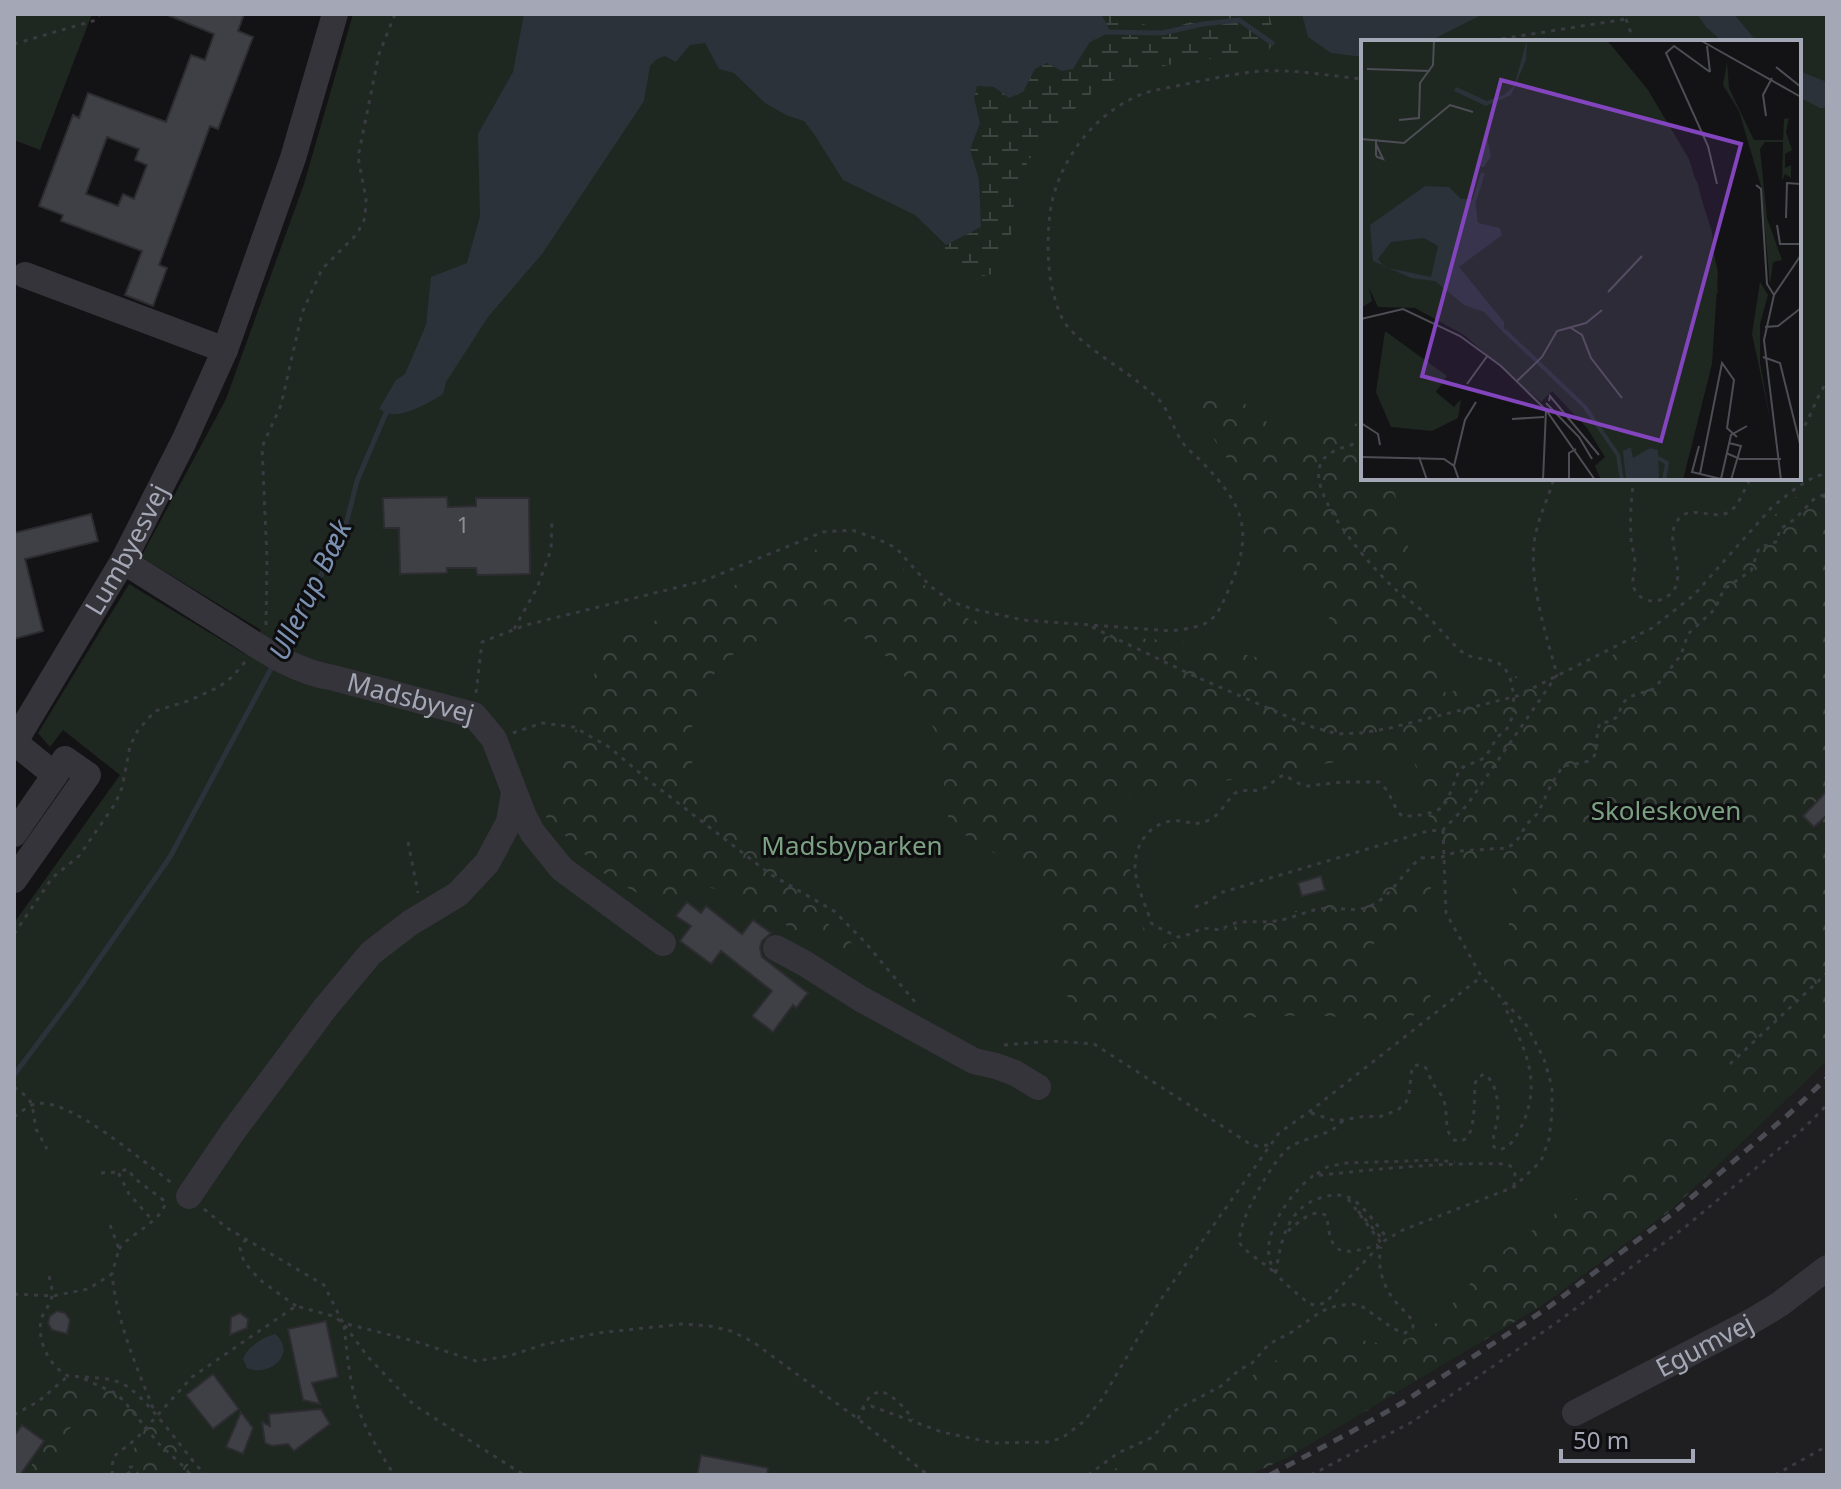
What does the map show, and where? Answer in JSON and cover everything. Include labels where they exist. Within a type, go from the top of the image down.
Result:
[{"type":"street","name":"Lumbyesvej","points":[[14,742],[123,561],[184,441],[225,350],[293,158],[335,14]]},
{"type":"street","points":[[25,275],[225,350]]},
{"type":"street","name":"Madsbyvej","points":[[123,561],[299,669],[474,715],[494,739],[532,832],[562,869],[663,943]]},
{"type":"street","points":[[14,742],[55,775]]},
{"type":"street","points":[[14,834],[65,759],[88,775],[14,880]]},
{"type":"street","points":[[189,1196],[261,1093],[361,964],[422,915],[458,894],[487,863],[509,822],[514,791]]},
{"type":"street","points":[[776,948],[974,1061],[1015,1073],[1038,1087]]},
{"type":"street","name":"Egumvej","points":[[1575,1413],[1752,1321],[1827,1268]]},
{"type":"path","points":[[14,44],[96,20],[100,14]]},
{"type":"path","points":[[14,934],[52,878],[79,856],[115,804],[122,788],[130,746],[138,730],[155,711],[219,687],[262,648],[266,635],[267,559],[262,447],[281,405],[302,313],[322,269],[357,234],[365,218],[366,199],[358,157],[379,54],[395,14]]},
{"type":"path","points":[[1494,40],[1626,17],[1633,40]]},
{"type":"path","points":[[474,715],[482,642],[514,629],[703,581],[823,532],[852,530],[896,548],[930,586],[952,602],[973,609],[1023,620],[1170,631],[1189,629],[1214,619],[1239,565],[1243,547],[1244,529],[1236,508],[1224,487],[1183,443],[1161,402],[1065,323],[1052,291],[1048,259],[1052,199],[1060,174],[1078,143],[1095,125],[1147,92],[1261,71],[1361,79]]},
{"type":"path","points":[[1801,431],[1827,382]]},
{"type":"path","points":[[1361,442],[1331,452],[1321,461],[1319,469],[1320,488],[1341,528],[1392,587],[1418,607],[1460,650],[1502,665],[1510,677],[1513,712],[1506,729],[1498,735],[1489,753],[1460,769],[1442,807],[1434,811],[1402,816],[1379,782],[1308,786],[1284,775],[1260,790],[1238,792],[1214,818],[1202,823],[1174,820],[1153,828],[1143,837],[1137,852],[1136,875],[1151,923],[1178,937],[1203,928],[1221,930],[1239,921],[1279,921],[1327,908],[1363,909],[1381,900],[1421,858],[1512,846],[1538,813],[1563,766],[1594,757],[1595,738],[1601,722],[1617,717],[1629,697],[1653,689],[1658,684],[1681,655],[1688,634],[1715,609],[1724,589],[1751,571],[1759,548],[1778,541],[1779,530],[1795,519],[1815,498],[1827,494]]},
{"type":"path","points":[[1089,625],[1192,675],[1309,726],[1338,734],[1390,728],[1513,698],[1652,628],[1694,595],[1772,507],[1796,488],[1827,473]]},
{"type":"path","points":[[1286,1232],[1304,1218],[1322,1212],[1327,1216],[1333,1245],[1344,1252],[1361,1250],[1412,1226],[1514,1187],[1541,1161],[1549,1139],[1552,1087],[1544,1059],[1527,1026],[1481,976],[1446,913],[1442,857],[1443,830],[1467,805],[1557,675],[1535,584],[1533,561],[1536,533],[1553,480]]},
{"type":"path","points":[[1634,480],[1630,509],[1635,568],[1633,586],[1639,596],[1647,601],[1662,600],[1676,587],[1678,574],[1673,538],[1676,523],[1688,513],[1727,513],[1750,480]]},
{"type":"path","points":[[514,629],[537,588],[551,550],[552,518]]},
{"type":"path","points":[[494,739],[542,723],[574,727],[609,747],[770,874],[834,911],[864,941],[917,1004]]},
{"type":"path","points":[[1195,907],[1223,892],[1428,831],[1443,830]]},
{"type":"path","points":[[408,842],[422,915]]},
{"type":"path","points":[[1730,1064],[1827,973]]},
{"type":"path","points":[[862,1409],[871,1406],[942,1432],[994,1443],[1030,1443],[1062,1438],[1083,1422],[1102,1399],[1159,1302],[1279,1133],[1481,976]]},
{"type":"path","points":[[1309,1112],[1336,1121],[1379,1117],[1398,1110],[1409,1094],[1412,1067],[1418,1065],[1428,1071],[1445,1102],[1448,1133],[1452,1139],[1464,1140],[1468,1138],[1472,1126],[1475,1084],[1477,1078],[1484,1074],[1493,1081],[1499,1110],[1493,1133],[1494,1147],[1499,1150],[1507,1148],[1525,1120],[1533,1084],[1525,1052],[1502,999]]},
{"type":"path","points":[[999,1045],[1052,1041],[1094,1044],[1250,1144],[1269,1145]]},
{"type":"path","points":[[14,1087],[32,1104],[36,1129],[47,1149]]},
{"type":"path","points":[[14,1117],[32,1104],[46,1103],[71,1111],[189,1196],[227,1228],[324,1285],[343,1323],[368,1357],[414,1405],[524,1475]]},
{"type":"path","points":[[1311,1475],[1412,1422],[1556,1323],[1684,1228],[1804,1128],[1827,1105]]},
{"type":"path","points":[[1345,1118],[1335,1129],[1292,1145],[1281,1153],[1257,1192],[1239,1242],[1308,1303],[1318,1305],[1325,1303],[1385,1241]]},
{"type":"path","points":[[1276,1273],[1271,1262],[1273,1225],[1290,1199],[1327,1167],[1346,1163],[1436,1160],[1507,1164],[1515,1174],[1514,1187]]},
{"type":"path","points":[[1313,1176],[1458,1163]]},
{"type":"path","points":[[101,1173],[128,1169],[134,1178],[166,1202],[164,1209],[119,1249],[112,1274],[115,1299],[128,1345],[156,1417]]},
{"type":"path","points":[[118,1172],[129,1194],[152,1220]]},
{"type":"path","points":[[1276,1273],[1279,1250],[1286,1232],[1299,1208],[1307,1202],[1328,1196],[1346,1196],[1385,1241]]},
{"type":"path","points":[[110,1225],[119,1249]]},
{"type":"path","points":[[246,1239],[240,1248],[244,1262],[260,1280],[296,1306],[333,1316],[343,1323],[476,1361],[509,1356],[598,1333],[682,1324],[731,1331],[753,1342],[928,1475]]},
{"type":"path","points":[[1088,1475],[1118,1453],[1153,1437],[1174,1411],[1221,1386],[1252,1363],[1269,1344],[1322,1311],[1352,1304],[1374,1313],[1394,1329],[1405,1333],[1413,1322],[1382,1281],[1379,1255],[1385,1241]]},
{"type":"path","points":[[14,1294],[53,1296],[88,1289],[112,1274]]},
{"type":"path","points":[[49,1276],[53,1296],[41,1319],[41,1339],[51,1362],[68,1376],[106,1379],[124,1385],[143,1399],[206,1475]]},
{"type":"path","points":[[112,1475],[113,1457],[136,1439],[192,1377],[296,1306]]},
{"type":"path","points":[[343,1323],[357,1404],[373,1440],[394,1475]]},
{"type":"path","points":[[14,1415],[39,1401],[68,1376]]},
{"type":"path","points":[[81,1378],[115,1393],[123,1400],[160,1445],[191,1475]]},
{"type":"path","points":[[858,1419],[870,1396],[880,1391],[895,1398],[914,1422]]},
{"type":"path","points":[[1775,1475],[1827,1446]]},
{"type":"path","points":[[130,1475],[128,1467],[139,1475]]},
{"type":"shaded area","points":[[524,14],[1101,14],[1111,32],[1090,42],[1073,69],[1062,71],[1047,63],[1035,69],[1023,92],[1009,98],[994,87],[977,86],[974,98],[980,123],[970,150],[979,179],[981,227],[946,245],[915,215],[843,180],[804,121],[765,103],[734,73],[719,69],[705,43],[690,45],[676,62],[665,56],[657,59],[650,66],[644,101],[542,254],[488,317],[446,382],[443,394],[411,411],[389,414],[379,409],[396,380],[405,374],[426,325],[431,277],[467,263],[480,216],[478,134],[513,72]]},
{"type":"shaded area","points":[[1302,14],[1483,14],[1432,40],[1361,40],[1361,57],[1331,53],[1308,37]]},
{"type":"shaded area","points":[[1697,14],[1734,14],[1755,40],[1721,40]]},
{"type":"shaded area","points":[[1801,72],[1827,82],[1827,108],[1820,108],[1801,98]]},
{"type":"shaded area","points":[[1827,1061],[1827,1475],[1249,1475],[1289,1457],[1543,1305],[1671,1210]]},
{"type":"shaded area","points":[[275,1334],[284,1349],[278,1362],[264,1370],[247,1368],[243,1359],[248,1350]]},
{"type":"green space","points":[[14,14],[92,14],[40,150],[14,140]]},
{"type":"green space","name":"Madsbyparken","points":[[353,14],[1827,14],[1827,1061],[1671,1210],[1543,1305],[1289,1457],[1249,1475],[14,1475],[14,923],[120,775],[63,730],[50,747],[38,733],[129,584],[245,654],[261,630],[141,557],[226,399],[304,184]]},
{"type":"green space","points":[[1101,14],[1125,14],[1135,22],[1166,30],[1216,14],[1269,14],[1275,39],[1269,50],[1168,65],[1115,79],[1092,93],[1029,159],[1020,179],[1013,209],[1011,237],[996,273],[979,277],[942,258],[946,245],[981,227],[979,179],[970,150],[980,123],[974,98],[977,86],[1023,92],[1035,69],[1047,63],[1062,71],[1073,69],[1090,42],[1111,32]]},
{"type":"green space","name":"Skoleskoven","points":[[1228,390],[1273,427],[1332,429],[1361,422],[1361,480],[1392,480],[1445,693],[1522,675],[1562,681],[1603,661],[1657,628],[1700,596],[1771,518],[1811,485],[1827,479],[1827,1061],[1671,1210],[1543,1305],[1289,1457],[1249,1475],[1101,1475],[1119,1467],[1320,1332],[1387,1345],[1427,1333],[1491,1260],[1641,1152],[1726,1075],[1712,1057],[1606,1058],[1505,970],[1514,868],[1477,866],[1452,869],[1449,848],[1436,842],[1411,749],[1113,800],[1149,948],[1430,877],[1431,890],[1416,921],[1375,939],[1370,962],[1431,980],[1430,1009],[1399,1021],[1312,1015],[1078,1024],[1055,963],[1068,899],[949,825],[938,736],[899,667],[822,603],[719,663],[686,741],[703,800],[782,846],[822,919],[853,944],[862,958],[859,968],[750,904],[707,886],[659,905],[608,877],[546,817],[605,643],[814,550],[852,544],[893,561],[970,620],[1070,634],[1181,641],[1321,671],[1331,607],[1269,548],[1248,486],[1218,446],[1195,407]]},
{"type":"green space","points":[[83,1384],[108,1387],[131,1397],[156,1422],[196,1475],[119,1475],[122,1457],[135,1448],[115,1426],[89,1417],[69,1430],[59,1458],[52,1467],[43,1475],[25,1475],[49,1439],[29,1418],[60,1392]]},
{"type":"building","points":[[165,14],[244,14],[238,31],[253,37],[218,129],[210,126],[159,265],[167,268],[153,306],[125,295],[142,251],[61,221],[63,215],[39,206],[73,115],[79,118],[88,93],[166,122],[191,55],[205,60],[214,34]],"holes":[[[107,137],[139,149],[135,160],[147,165],[134,199],[123,194],[118,206],[86,194]]]},
{"type":"building","points":[[447,497],[448,507],[476,506],[476,498],[529,498],[530,574],[477,575],[476,568],[447,568],[447,573],[400,574],[399,528],[384,528],[383,498]]},
{"type":"building","points":[[91,514],[98,541],[25,559],[43,631],[14,639],[14,533]]},
{"type":"building","points":[[1827,791],[1827,815],[1814,827],[1803,816]]},
{"type":"building","points":[[1321,876],[1325,890],[1302,896],[1298,883]]},
{"type":"building","points":[[687,902],[701,913],[706,906],[742,934],[753,920],[771,933],[762,941],[762,957],[808,993],[796,1008],[793,1005],[773,1032],[752,1016],[772,991],[721,951],[711,964],[680,941],[691,926],[676,916]]},
{"type":"building","points":[[57,1311],[65,1313],[70,1320],[67,1334],[52,1330],[48,1323],[50,1316]]},
{"type":"building","points":[[240,1313],[248,1319],[247,1328],[230,1335],[231,1317]]},
{"type":"building","points":[[326,1321],[338,1377],[312,1383],[320,1404],[303,1400],[288,1329]]},
{"type":"building","points":[[213,1374],[239,1409],[213,1429],[186,1395]]},
{"type":"building","points":[[321,1409],[330,1424],[294,1451],[288,1444],[272,1446],[265,1443],[262,1422],[270,1426],[269,1414]]},
{"type":"building","points":[[241,1412],[253,1428],[243,1454],[226,1447]]},
{"type":"building","points":[[22,1425],[44,1441],[20,1475],[14,1475],[14,1436]]},
{"type":"building","points":[[701,1455],[768,1468],[767,1475],[697,1475]]},
{"type":"waterway","points":[[1106,32],[1162,33],[1239,20],[1272,43]]},
{"type":"waterway","name":"Ullerup Bæk","points":[[281,649],[344,532],[357,481],[386,413],[391,409]]},
{"type":"waterway","name":"Ullerup Bæk","points":[[14,1075],[75,994],[170,857],[273,665]]},
{"type":"railway","points":[[1270,1475],[1402,1403],[1546,1309],[1672,1214],[1827,1078]]}]
